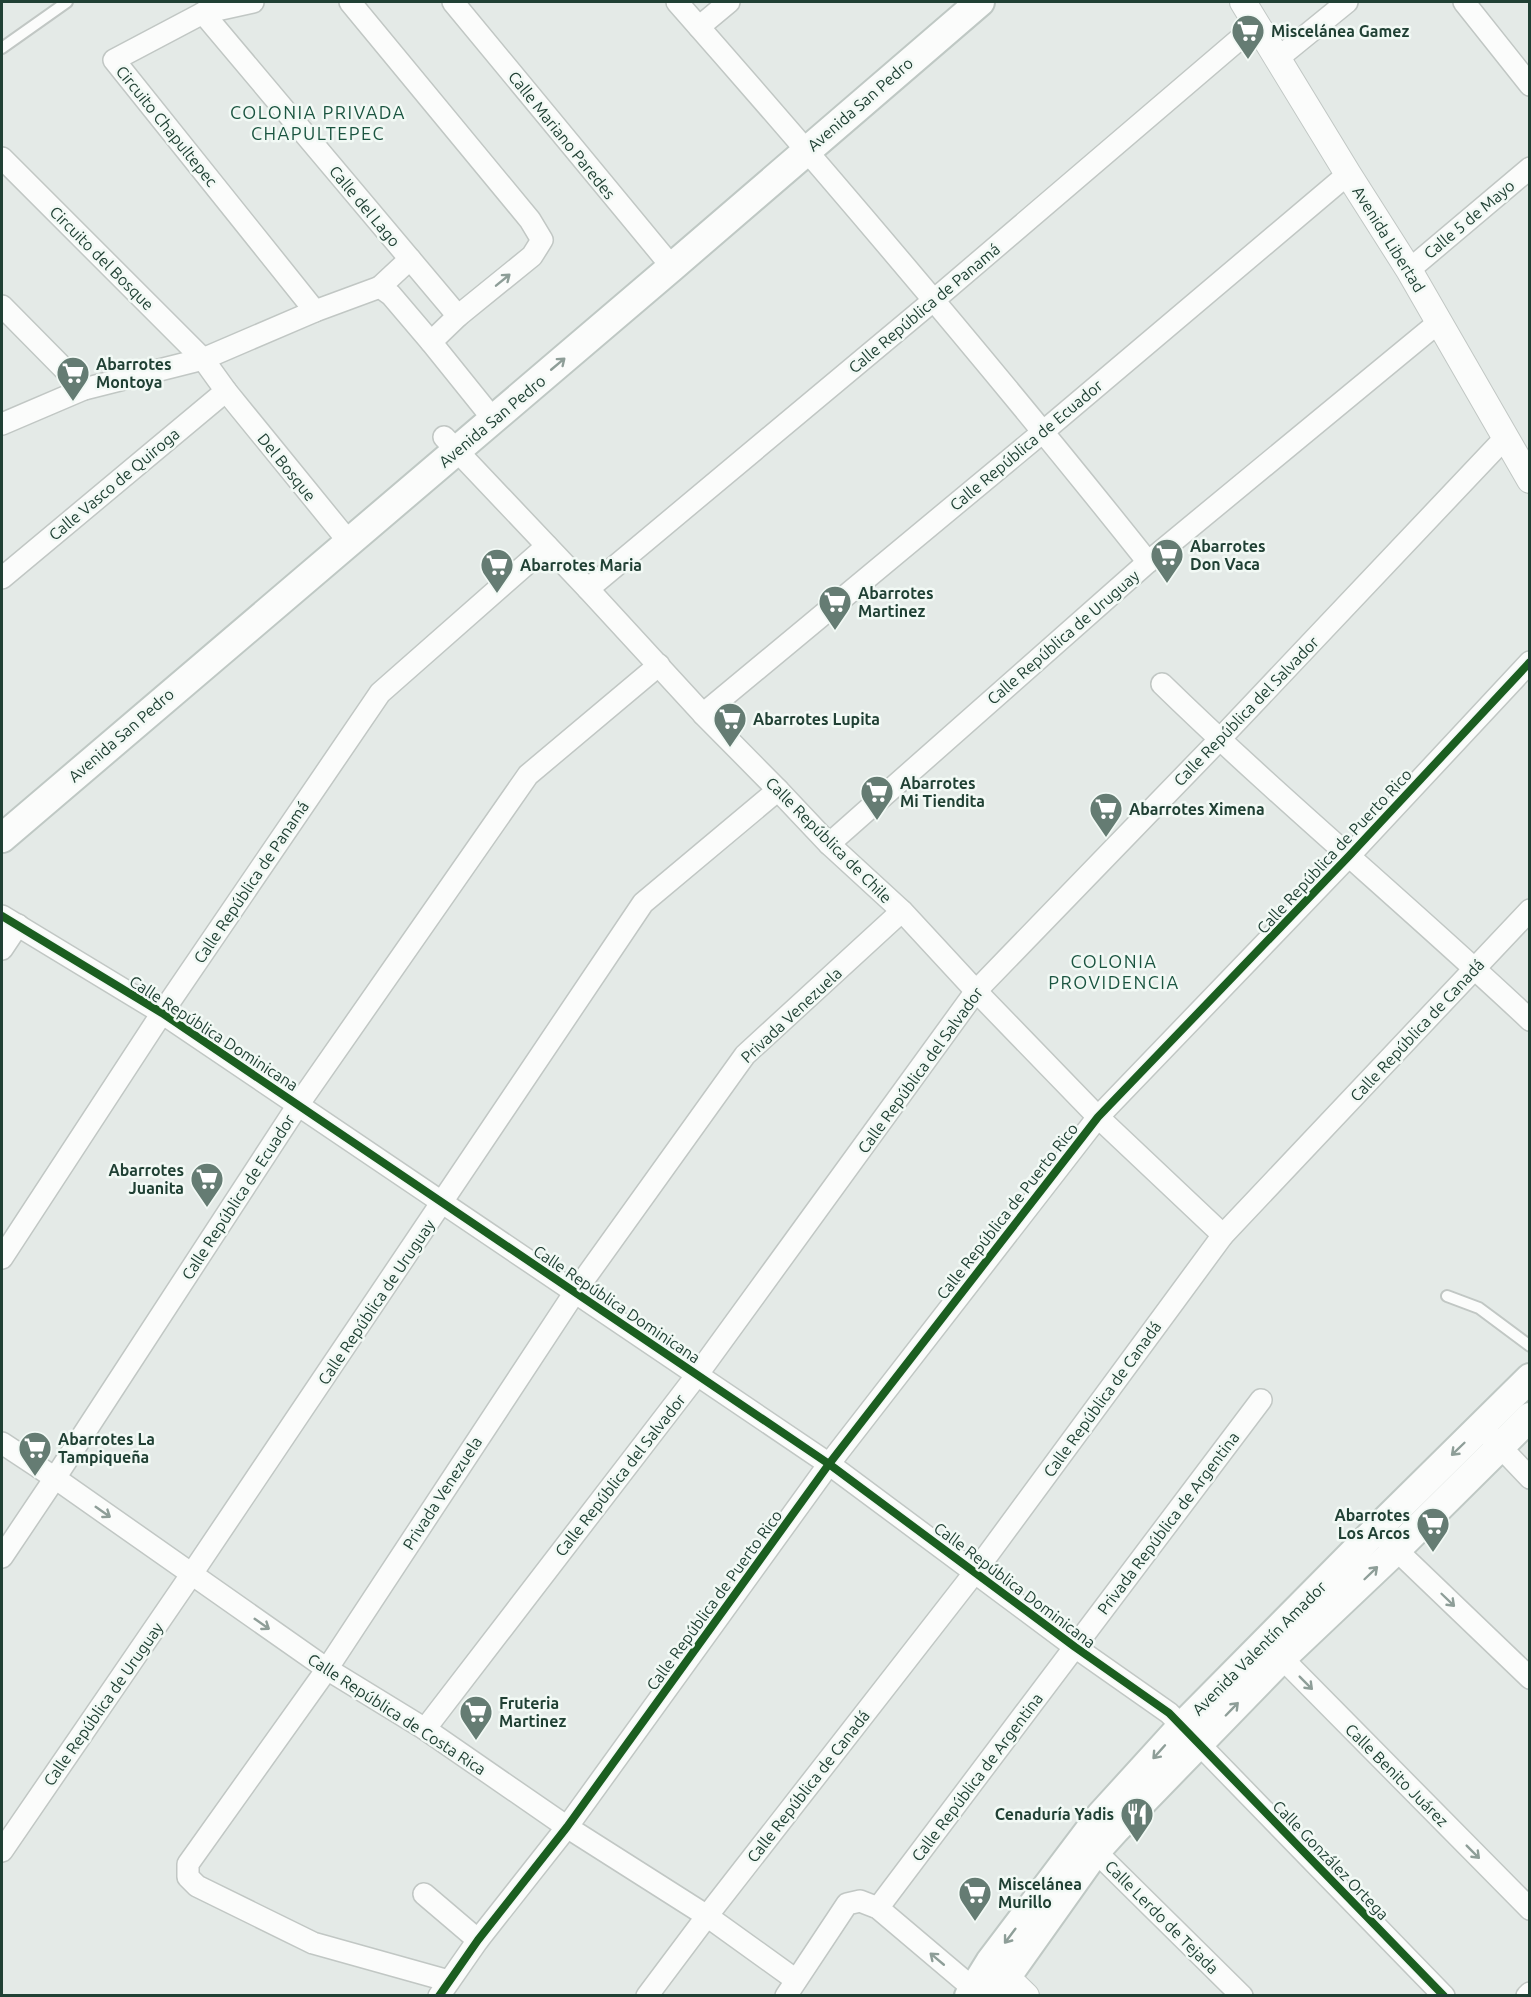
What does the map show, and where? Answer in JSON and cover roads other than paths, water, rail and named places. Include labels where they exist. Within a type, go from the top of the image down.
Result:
[{"type":"main road","name":"Avenida San Pedro","points":[[2,838],[450,443],[802,144],[958,2]]},
{"type":"main road","name":"Avenida San Pedro","points":[[802,144],[980,2]]},
{"type":"main road","name":"Avenida San Pedro","points":[[2,819],[344,536]]},
{"type":"main road","name":"Avenida Valentín Amador","points":[[1274,1650],[1396,1550],[1491,1437],[1530,1378]]},
{"type":"main road","name":"Avenida Valentín Amador","points":[[992,1987],[1090,1844],[1190,1735],[1274,1650],[1376,1530],[1491,1437],[1530,1417]]},
{"type":"street","name":"Circuito Chapultepec","points":[[253,2],[203,13],[114,60],[315,310]]},
{"type":"street","points":[[350,2],[530,220],[542,240],[532,256],[458,316],[431,342]]},
{"type":"street","name":"Calle Mariano Paredes","points":[[453,2],[666,261]]},
{"type":"street","points":[[677,2],[802,144],[934,300],[1044,431],[1148,562]]},
{"type":"street","points":[[699,27],[729,2]]},
{"type":"street","name":"Avenida Libertad","points":[[1243,2],[1409,270],[1504,439],[1527,470]]},
{"type":"street","points":[[1277,58],[1347,2]]},
{"type":"street","points":[[1464,2],[1530,85]]},
{"type":"street","name":"Calle del Lago","points":[[203,13],[458,316]]},
{"type":"street","name":"Calle República de Panamá","points":[[588,589],[934,300],[1257,24]]},
{"type":"street","name":"Circuito del Bosque","points":[[2,158],[202,359],[226,391]]},
{"type":"street","name":"Calle 5 de Mayo","points":[[1409,270],[1530,168]]},
{"type":"street","name":"Calle República de Ecuador","points":[[703,714],[1044,431],[1348,174]]},
{"type":"street","points":[[2,424],[84,389],[202,359],[315,310],[380,287],[410,259]]},
{"type":"street","points":[[380,287],[391,295],[487,412]]},
{"type":"street","points":[[2,306],[84,389]]},
{"type":"street","name":"Calle República de Uruguay","points":[[829,844],[1148,562],[1439,322]]},
{"type":"street","name":"Del Bosque","points":[[226,391],[344,536]]},
{"type":"street","name":"Calle Vasco de Quiroga","points":[[2,578],[226,391]]},
{"type":"street","name":"Calle República del Salvador","points":[[425,1729],[697,1375],[976,991],[1220,740],[1504,439]]},
{"type":"street","name":"Calle República de Chile","points":[[450,443],[703,714],[829,844],[902,911],[1098,1117],[1223,1235]]},
{"type":"street","name":"Calle República de Panamá","points":[[2,1258],[162,1013],[380,693],[547,546]]},
{"type":"street","name":"Calle República de Puerto Rico","points":[[444,1988],[478,1940],[567,1827],[829,1464],[1098,1117],[1349,856],[1530,662]]},
{"type":"street","name":"Calle República de Ecuador","points":[[2,1557],[298,1105],[528,775],[658,665]]},
{"type":"street","points":[[1162,684],[1220,740],[1530,1020]]},
{"type":"street","name":"Calle República de Uruguay","points":[[3,1846],[191,1575],[643,903],[778,790]]},
{"type":"street","name":"Calle República de Canadá","points":[[647,1995],[975,1572],[1223,1235],[1530,910]]},
{"type":"street","name":"Privada Venezuela","points":[[444,1988],[313,1943],[197,1886],[188,1877],[188,1864],[327,1669],[575,1292],[745,1055],[902,911]]},
{"type":"street","points":[[2,950],[10,920]]},
{"type":"street","name":"Calle República Dominicana","points":[[10,920],[162,1013],[829,1464],[1075,1647],[1169,1713],[1190,1735]]},
{"type":"street","name":"Privada República de Argentina","points":[[1075,1647],[1262,1400]]},
{"type":"street","points":[[1491,1437],[1530,1478]]},
{"type":"street","name":"Calle República de Costa Rica","points":[[2,1443],[327,1669],[425,1729],[567,1827],[706,1916],[791,1988]]},
{"type":"street","points":[[1376,1530],[1530,1678]]},
{"type":"street","name":"Calle República de Argentina","points":[[878,1908],[1075,1647]]},
{"type":"street","name":"Calle Benito Juárez","points":[[1274,1650],[1530,1909]]},
{"type":"street","name":"Calle González Ortega","points":[[1190,1735],[1444,1995]]},
{"type":"street","name":"Calle Lerdo de Tejada","points":[[1090,1844],[1242,1995]]},
{"type":"street","points":[[424,1894],[478,1940]]},
{"type":"street","points":[[791,1988],[847,1904],[860,1901],[878,1908],[992,1987]]},
{"type":"lane","points":[[2,48],[67,2]]},
{"type":"lane","points":[[1447,1296],[1479,1308],[1530,1346]]},
{"type":"place","name":"Miscelánea Gamez","points":[[1248,60]]},
{"type":"place","name":"Abarrotes Montoya","points":[[73,402]]},
{"type":"place","name":"Abarrotes Don Vaca","points":[[1167,584]]},
{"type":"place","name":"Abarrotes Maria","points":[[497,594]]},
{"type":"place","name":"Abarrotes Martinez","points":[[835,631]]},
{"type":"place","name":"Abarrotes Lupita","points":[[730,748]]},
{"type":"place","name":"Abarrotes Mi Tiendita","points":[[877,821]]},
{"type":"place","name":"Abarrotes Ximena","points":[[1106,838]]},
{"type":"place","name":"Abarrotes Juanita","points":[[207,1208]]},
{"type":"place","name":"Abarrotes La Tampiqueña","points":[[35,1477]]},
{"type":"place","name":"Abarrotes Los Arcos","points":[[1433,1553]]},
{"type":"place","name":"Fruteria Martinez","points":[[476,1741]]},
{"type":"place","name":"Cenaduría Yadis","points":[[1137,1843]]},
{"type":"place","name":"Miscelánea Murillo","points":[[975,1922]]},
{"type":"district","name":"COLONIA PRIVADA CHAPULTEPEC","points":[[318,123]]},
{"type":"district","name":"COLONIA PROVIDENCIA","points":[[1114,972]]}]
